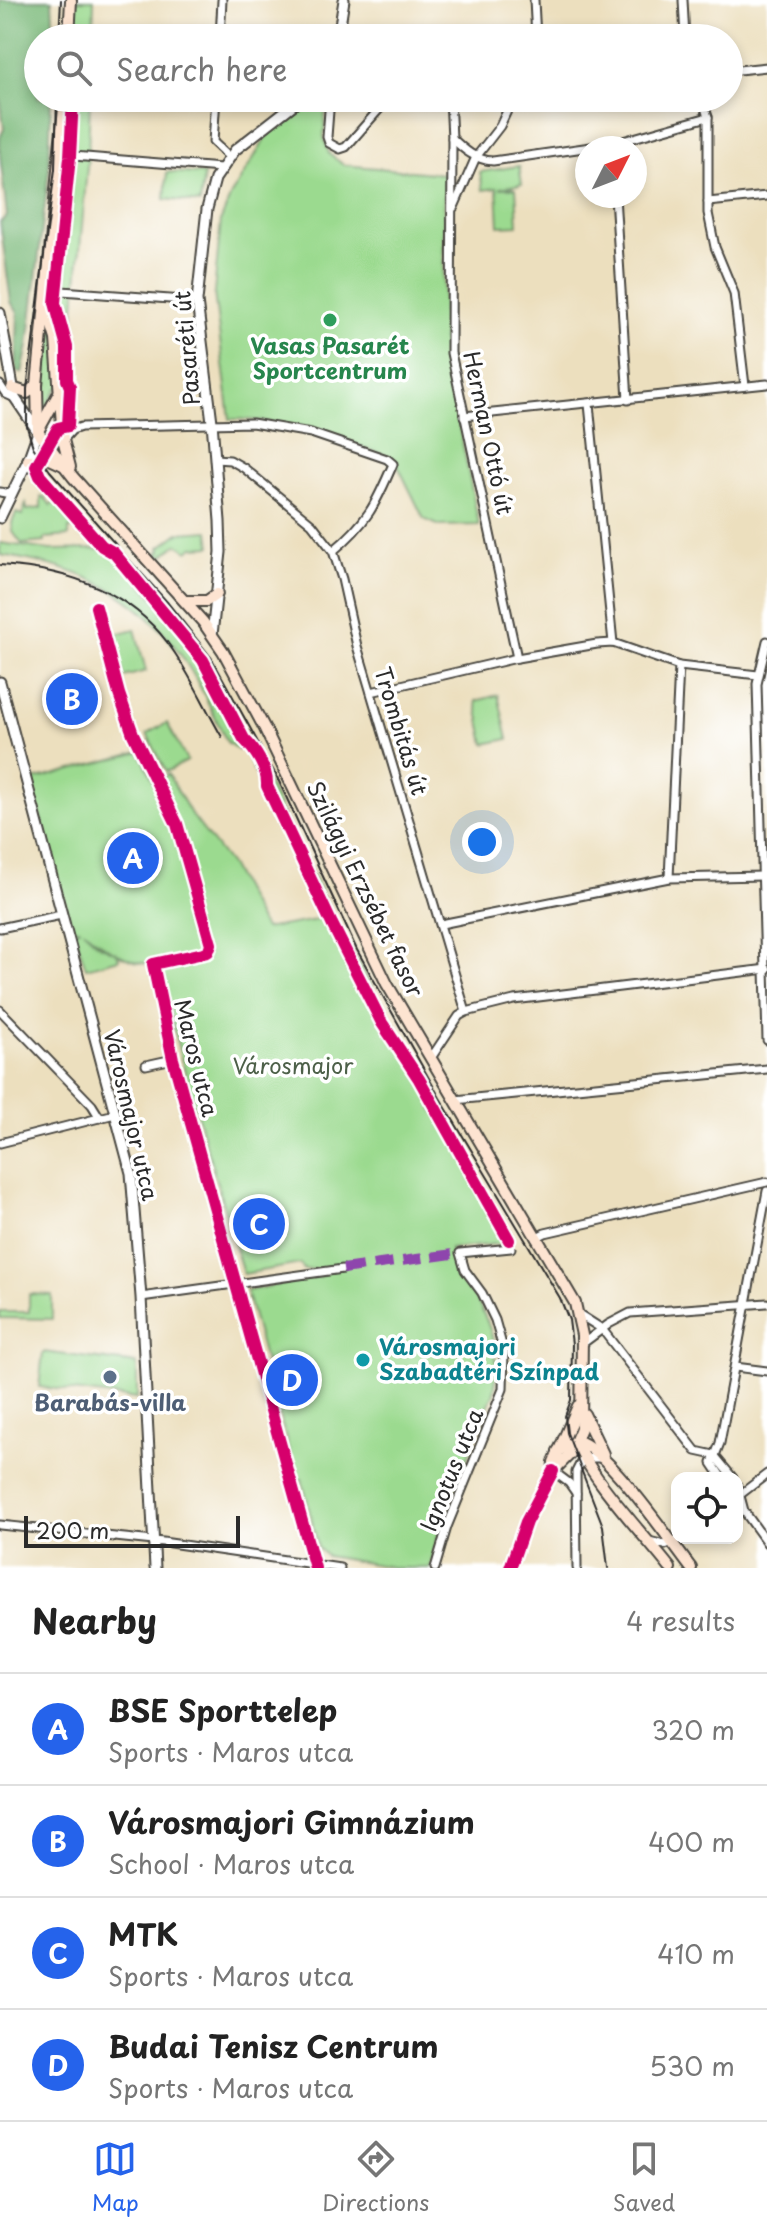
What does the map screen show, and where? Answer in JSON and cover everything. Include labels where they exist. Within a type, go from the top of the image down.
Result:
[{"type":"main road","points":[[70,24],[71,0]]},
{"type":"main road","name":"Szilágyi Erzsébet fasor","points":[[64,112],[37,385],[38,432],[73,477],[212,635],[265,729],[387,984],[575,1303],[582,1344],[581,1428],[577,1441]]},
{"type":"main road","name":"Szilágyi Erzsébet fasor","points":[[45,306],[56,339],[63,440],[73,477]]},
{"type":"main road","points":[[13,393],[27,393],[37,385]]},
{"type":"main road","points":[[38,432],[60,391]]},
{"type":"main road","points":[[28,460],[50,459],[65,465]]},
{"type":"main road","points":[[185,601],[207,601],[217,594]]},
{"type":"main road","points":[[510,1568],[526,1522],[562,1455],[579,1405]]},
{"type":"main road","points":[[579,1405],[599,1448],[624,1481]]},
{"type":"main road","points":[[562,1455],[577,1441]]},
{"type":"main road","points":[[577,1441],[584,1442],[602,1458],[671,1534]]},
{"type":"main road","points":[[577,1441],[583,1458],[670,1568]]},
{"type":"main road","points":[[562,1455],[583,1458]]},
{"type":"main road","points":[[678,1544],[691,1568]]},
{"type":"street","points":[[221,24],[222,0]]},
{"type":"street","points":[[340,24],[344,0]]},
{"type":"street","points":[[534,0],[535,24]]},
{"type":"street","points":[[683,0],[684,24]]},
{"type":"street","points":[[743,70],[767,67]]},
{"type":"street","points":[[215,112],[213,142],[229,157]]},
{"type":"street","name":"Pasaréti út","points":[[212,635],[221,552],[212,422],[197,301],[207,209],[212,187],[229,157],[283,112]]},
{"type":"street","points":[[329,112],[327,137],[334,148],[340,149],[346,147],[377,112]]},
{"type":"street","name":"Herman Ottó út","points":[[451,112],[451,353],[517,658]]},
{"type":"street","name":"Herman Ottó út","points":[[451,212],[476,157],[500,126],[506,112]]},
{"type":"street","points":[[706,112],[708,202],[715,247],[734,293],[745,386]]},
{"type":"street","points":[[646,136],[708,117]]},
{"type":"street","points":[[452,138],[463,150],[493,161],[575,151]]},
{"type":"street","points":[[61,155],[221,168]]},
{"type":"street","points":[[708,202],[767,196]]},
{"type":"street","points":[[616,208],[628,400]]},
{"type":"street","points":[[48,290],[197,301]]},
{"type":"street","points":[[0,313],[13,393],[38,432],[0,518]]},
{"type":"street","points":[[464,416],[767,384]]},
{"type":"street","points":[[0,385],[6,394],[13,393]]},
{"type":"street","points":[[589,404],[613,643]]},
{"type":"street","points":[[63,440],[72,430],[81,427],[252,423],[311,433],[387,459],[393,464],[375,506],[333,551]]},
{"type":"street","name":"Trombitás út","points":[[215,459],[230,460],[244,468],[312,524],[333,551],[371,692],[466,1012]]},
{"type":"street","points":[[0,492],[11,494]]},
{"type":"street","name":"Maros utca","points":[[96,607],[133,734],[177,824],[211,944],[208,952],[153,964],[173,1059],[316,1566]]},
{"type":"street","points":[[767,641],[758,675],[767,1040]]},
{"type":"street","points":[[371,692],[517,658],[613,643],[679,666],[758,675]]},
{"type":"street","points":[[669,878],[679,666]]},
{"type":"street","name":"Városmajor utca","points":[[0,682],[131,1173],[141,1297],[155,1568]]},
{"type":"street","points":[[441,924],[669,878],[763,876]]},
{"type":"street","points":[[0,928],[61,915]]},
{"type":"street","points":[[431,1058],[459,1016],[466,1012],[514,1000],[766,969]]},
{"type":"street","points":[[0,1010],[92,1105],[100,1118]]},
{"type":"street","points":[[146,1065],[173,1059]]},
{"type":"street","points":[[455,1100],[767,1069]]},
{"type":"street","points":[[0,1143],[115,1114]]},
{"type":"street","points":[[535,1238],[545,1233],[767,1182]]},
{"type":"street","points":[[718,1472],[712,1463],[720,1443],[748,1305],[767,1191]]},
{"type":"street","name":"Ignotus utca","points":[[435,1568],[447,1527],[503,1389],[504,1352],[495,1320],[482,1293],[465,1270],[460,1253],[511,1248]]},
{"type":"street","points":[[141,1297],[343,1269]]},
{"type":"street","points":[[582,1344],[630,1313],[767,1303]]},
{"type":"street","points":[[577,1313],[602,1329],[692,1447],[714,1455],[728,1472]]},
{"type":"street","points":[[735,1367],[767,1371]]},
{"type":"street","points":[[577,1568],[576,1472],[583,1458],[602,1458]]},
{"type":"street","points":[[553,1471],[577,1495]]},
{"type":"street","points":[[743,1491],[767,1474]]},
{"type":"street","points":[[743,1506],[767,1543]]},
{"type":"street","points":[[0,1525],[153,1541],[340,1568]]},
{"type":"street","points":[[649,1541],[665,1545],[671,1542]]},
{"type":"green space","points":[[0,0],[52,0],[53,24],[24,24],[24,112],[51,112],[49,170],[22,373],[16,372],[18,313],[11,302],[0,222],[7,216],[0,156],[0,137],[4,129],[0,96]]},
{"type":"green space","points":[[74,0],[94,0],[93,24],[73,24]]},
{"type":"green space","points":[[68,112],[90,112],[68,388],[57,388],[43,415]]},
{"type":"green space","name":"Vasas Pasarét Sportcentrum","points":[[293,112],[325,112],[324,137],[329,154],[344,165],[444,174],[443,347],[479,525],[440,526],[424,519],[396,462],[387,456],[290,426],[230,419],[214,293],[221,220],[231,195],[272,128]]},
{"type":"green space","points":[[519,166],[522,184],[500,188],[516,188],[518,225],[499,226],[497,188],[483,190],[480,172]]},
{"type":"green space","points":[[167,172],[204,174],[200,203],[165,199]]},
{"type":"green space","points":[[41,497],[51,505],[58,500],[70,514],[74,528],[69,529],[69,536],[22,544],[13,532],[16,513],[22,515],[26,504],[27,510],[41,508]]},
{"type":"green space","points":[[209,531],[211,546],[193,547],[188,551],[177,544],[162,557],[158,553],[160,547],[179,533]]},
{"type":"green space","name":"Városmajor","points":[[0,543],[50,550],[102,549],[117,555],[206,658],[335,920],[421,1076],[419,1078],[435,1112],[438,1111],[512,1238],[508,1243],[450,1249],[457,1270],[487,1321],[497,1368],[494,1392],[441,1524],[430,1568],[397,1568],[326,1556],[318,1548],[302,1479],[297,1480],[246,1291],[321,1276],[319,1269],[304,1270],[300,1264],[243,1274],[180,1055],[159,964],[138,962],[117,954],[119,959],[86,968],[74,931],[80,928],[72,928],[30,781],[140,752],[154,782],[168,774],[191,814],[230,865],[264,929],[316,920],[322,909],[243,748],[238,750],[227,742],[192,672],[160,629],[121,596],[100,584],[53,566],[0,555]],"holes":[[[83,930],[100,943],[113,951],[99,945]]]},
{"type":"green space","points":[[135,629],[146,671],[124,677],[113,635]]},
{"type":"green space","points":[[498,695],[508,739],[485,744],[476,701]]},
{"type":"green space","points":[[167,723],[187,761],[166,772],[147,734]]},
{"type":"green space","points":[[29,1294],[52,1295],[52,1319],[0,1318],[0,1312],[29,1312]]},
{"type":"green space","points":[[43,1352],[137,1364],[137,1399],[39,1387]]},
{"type":"tram line","points":[[60,24],[61,0]]},
{"type":"tram line","points":[[57,112],[55,169],[27,389],[27,427],[33,447],[50,471],[168,603],[211,657],[276,775],[357,950],[440,1098],[560,1298],[569,1320],[572,1344],[571,1400],[565,1416],[567,1433],[603,1526],[608,1568]]},
{"type":"tram line","points":[[0,565],[70,577],[113,595],[133,608],[175,653],[222,737]]},
{"type":"marked path","points":[[343,1269],[460,1253]]},
{"type":"cycle path","points":[[72,112],[55,303],[67,347],[67,380],[70,387],[68,426],[58,428],[36,466],[40,476],[102,546],[114,553],[203,660],[244,739],[260,760],[267,786],[382,1023],[419,1079],[509,1240]]},
{"type":"cycle path","points":[[96,607],[133,734],[177,824],[211,944],[208,952],[153,964],[173,1059],[315,1568]]},
{"type":"cycle path","points":[[510,1568],[526,1522],[553,1471]]},
{"type":"place","name":"Vasas Pasarét Sportcentrum","points":[[330,320]]},
{"type":"place","name":"Városmajori Gimnázium","points":[[72,699]]},
{"type":"place","name":"BSE Sporttelep","points":[[133,858]]},
{"type":"place","name":"MTK","points":[[259,1224]]},
{"type":"place","name":"Városmajori Szabadtéri Színpad","points":[[363,1360]]},
{"type":"place","name":"Barabás-villa","points":[[110,1377]]},
{"type":"place","name":"Budai Tenisz Centrum","points":[[292,1380]]}]
